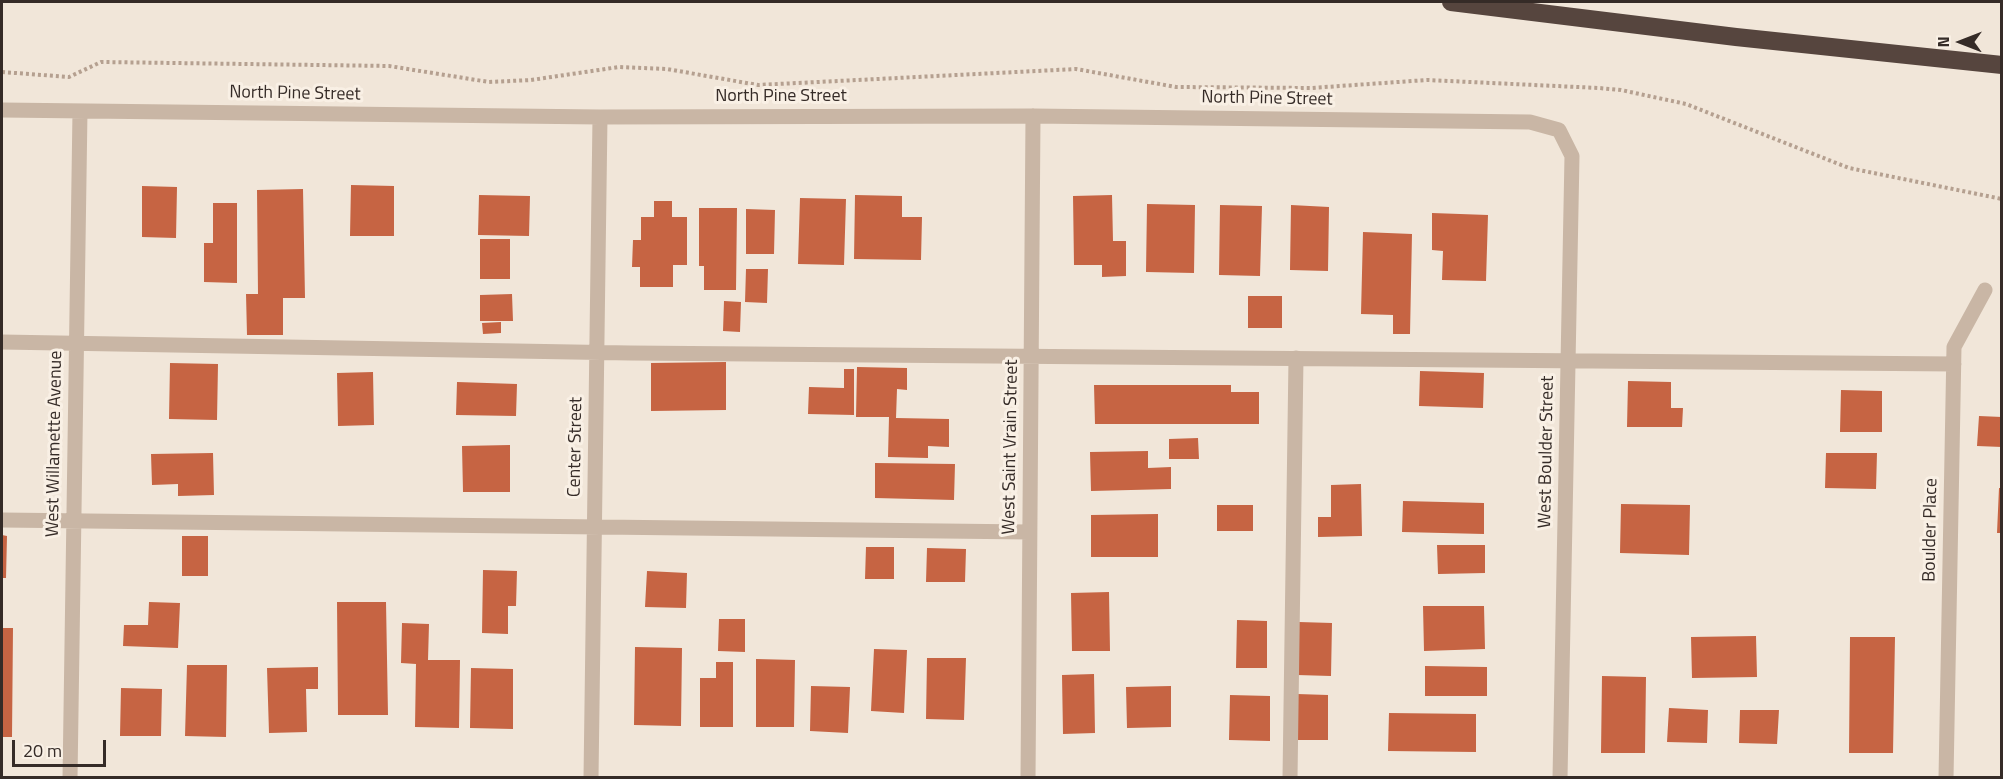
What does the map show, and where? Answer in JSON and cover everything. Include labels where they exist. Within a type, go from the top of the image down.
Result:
[{"type":"highway","points":[[1451,2],[1736,37],[2001,65]]},
{"type":"street","name":"North Pine Street","points":[[2,110],[600,117],[1033,116],[1530,122],[1559,130]]},
{"type":"street","name":"West Willamette Avenue","points":[[70,777],[80,111]]},
{"type":"street","name":"West Saint Vrain Street","points":[[1028,777],[1033,116]]},
{"type":"street","name":"Center Street","points":[[591,777],[600,117]]},
{"type":"street","name":"West Boulder Street","points":[[1559,130],[1572,156],[1560,777]]},
{"type":"street","name":"Boulder Place","points":[[1946,777],[1954,347],[1985,291]]},
{"type":"street","points":[[2,342],[596,353],[1954,364]]},
{"type":"street","points":[[1290,777],[1296,358]]},
{"type":"street","points":[[2,520],[1029,532]]},
{"type":"building","points":[[351,185],[394,186],[394,236],[350,236]]},
{"type":"building","points":[[142,186],[177,187],[176,238],[142,237]]},
{"type":"building","points":[[303,189],[305,298],[283,298],[283,335],[247,335],[246,294],[258,294],[257,190]]},
{"type":"building","points":[[479,195],[530,196],[529,236],[478,235]]},
{"type":"building","points":[[855,195],[902,196],[902,217],[922,217],[921,260],[854,259]]},
{"type":"building","points":[[1112,195],[1113,241],[1126,241],[1126,276],[1102,277],[1102,265],[1074,265],[1073,196]]},
{"type":"building","points":[[800,198],[846,199],[844,265],[798,264]]},
{"type":"building","points":[[654,201],[672,201],[672,217],[687,217],[687,265],[673,265],[673,287],[640,287],[640,267],[632,267],[633,240],[641,240],[641,217],[654,217]]},
{"type":"building","points":[[213,203],[237,203],[237,283],[204,282],[204,243],[213,243]]},
{"type":"building","points":[[1147,204],[1195,205],[1194,273],[1146,272]]},
{"type":"building","points":[[1220,205],[1262,206],[1260,276],[1219,275]]},
{"type":"building","points":[[1291,205],[1329,207],[1328,271],[1290,270]]},
{"type":"building","points":[[699,208],[737,208],[736,290],[704,290],[704,266],[699,266]]},
{"type":"building","points":[[746,209],[775,210],[774,254],[746,254]]},
{"type":"building","points":[[1432,213],[1488,215],[1486,281],[1442,280],[1443,251],[1432,250]]},
{"type":"building","points":[[1363,232],[1412,234],[1410,334],[1393,334],[1393,315],[1361,314]]},
{"type":"building","points":[[480,239],[510,239],[510,279],[480,279]]},
{"type":"building","points":[[746,269],[768,269],[767,303],[745,302]]},
{"type":"building","points":[[512,294],[513,321],[480,321],[480,295]]},
{"type":"building","points":[[1248,296],[1282,296],[1282,328],[1248,328]]},
{"type":"building","points":[[724,301],[741,302],[740,332],[723,331]]},
{"type":"building","points":[[501,322],[501,333],[483,334],[482,323]]},
{"type":"building","points":[[726,362],[726,410],[651,411],[651,363]]},
{"type":"building","points":[[170,363],[218,364],[217,420],[169,419]]},
{"type":"building","points":[[857,367],[907,368],[907,390],[897,389],[896,418],[949,419],[949,447],[928,446],[928,458],[888,457],[889,417],[856,417]]},
{"type":"building","points":[[844,369],[854,369],[854,415],[808,414],[809,387],[844,388]]},
{"type":"building","points":[[1420,371],[1484,373],[1483,408],[1419,406]]},
{"type":"building","points":[[373,372],[374,425],[338,426],[337,373]]},
{"type":"building","points":[[1628,381],[1671,382],[1671,408],[1683,408],[1682,427],[1627,427]]},
{"type":"building","points":[[457,382],[517,384],[516,416],[456,415]]},
{"type":"building","points":[[1094,385],[1231,385],[1231,392],[1259,392],[1259,424],[1095,424]]},
{"type":"building","points":[[1841,390],[1882,391],[1882,432],[1840,432]]},
{"type":"building","points":[[1979,416],[2002,417],[2002,447],[1977,446]]},
{"type":"building","points":[[1198,438],[1199,459],[1169,459],[1169,439]]},
{"type":"building","points":[[510,445],[510,492],[463,492],[462,446]]},
{"type":"building","points":[[1148,451],[1148,468],[1171,467],[1171,489],[1091,491],[1090,452]]},
{"type":"building","points":[[213,453],[214,495],[178,496],[178,484],[152,485],[151,454]]},
{"type":"building","points":[[1826,453],[1877,453],[1876,489],[1825,488]]},
{"type":"building","points":[[875,463],[955,464],[954,500],[875,498]]},
{"type":"building","points":[[1361,484],[1362,536],[1318,537],[1318,517],[1331,517],[1331,485]]},
{"type":"building","points":[[1999,488],[2002,488],[2002,533],[1997,533]]},
{"type":"building","points":[[1403,501],[1484,503],[1484,534],[1402,532]]},
{"type":"building","points":[[1621,504],[1690,505],[1689,555],[1620,553]]},
{"type":"building","points":[[1217,505],[1253,505],[1253,531],[1217,531]]},
{"type":"building","points":[[1158,514],[1158,557],[1091,557],[1091,515]]},
{"type":"building","points":[[2,535],[7,536],[6,578],[2,578]]},
{"type":"building","points":[[182,536],[208,536],[208,576],[182,576]]},
{"type":"building","points":[[1437,545],[1485,545],[1485,573],[1438,574]]},
{"type":"building","points":[[866,547],[894,547],[894,579],[865,579]]},
{"type":"building","points":[[927,548],[966,549],[965,582],[926,582]]},
{"type":"building","points":[[483,570],[517,571],[516,606],[508,606],[508,634],[482,633]]},
{"type":"building","points":[[647,571],[687,573],[686,608],[645,607]]},
{"type":"building","points":[[1109,592],[1110,651],[1072,651],[1071,593]]},
{"type":"building","points":[[149,602],[180,603],[178,648],[123,646],[124,625],[148,625]]},
{"type":"building","points":[[337,602],[386,602],[388,715],[338,715]]},
{"type":"building","points":[[1423,606],[1484,606],[1485,649],[1424,651]]},
{"type":"building","points":[[719,619],[745,619],[745,652],[718,651]]},
{"type":"building","points":[[1237,620],[1267,621],[1267,668],[1236,668]]},
{"type":"building","points":[[1299,622],[1332,623],[1331,676],[1297,675]]},
{"type":"building","points":[[402,623],[429,624],[428,660],[460,660],[459,728],[415,727],[416,664],[401,663]]},
{"type":"building","points":[[2,628],[13,628],[12,737],[2,737]]},
{"type":"building","points":[[1756,636],[1757,677],[1692,678],[1691,637]]},
{"type":"building","points":[[1850,637],[1895,637],[1893,753],[1849,753]]},
{"type":"building","points":[[635,647],[682,648],[681,726],[634,725]]},
{"type":"building","points":[[874,649],[907,650],[904,713],[871,711]]},
{"type":"building","points":[[927,658],[966,658],[964,720],[926,719]]},
{"type":"building","points":[[756,659],[795,660],[794,727],[756,727]]},
{"type":"building","points":[[716,662],[733,662],[733,727],[700,727],[700,678],[716,678]]},
{"type":"building","points":[[187,665],[227,665],[226,737],[185,736]]},
{"type":"building","points":[[1425,666],[1487,667],[1487,696],[1425,696]]},
{"type":"building","points":[[318,667],[318,689],[306,689],[307,732],[269,733],[267,668]]},
{"type":"building","points":[[471,668],[513,669],[513,729],[470,728]]},
{"type":"building","points":[[1094,674],[1095,733],[1063,734],[1062,675]]},
{"type":"building","points":[[1602,676],[1646,677],[1645,753],[1601,753]]},
{"type":"building","points":[[811,686],[850,687],[848,733],[810,731]]},
{"type":"building","points":[[1171,686],[1171,727],[1127,728],[1126,687]]},
{"type":"building","points":[[121,688],[162,689],[161,736],[120,736]]},
{"type":"building","points":[[1297,694],[1328,695],[1328,740],[1296,740]]},
{"type":"building","points":[[1230,695],[1270,696],[1270,741],[1229,740]]},
{"type":"building","points":[[1669,708],[1708,710],[1707,743],[1667,742]]},
{"type":"building","points":[[1740,710],[1779,710],[1777,744],[1739,743]]},
{"type":"building","points":[[1389,713],[1476,714],[1476,752],[1388,751]]}]
